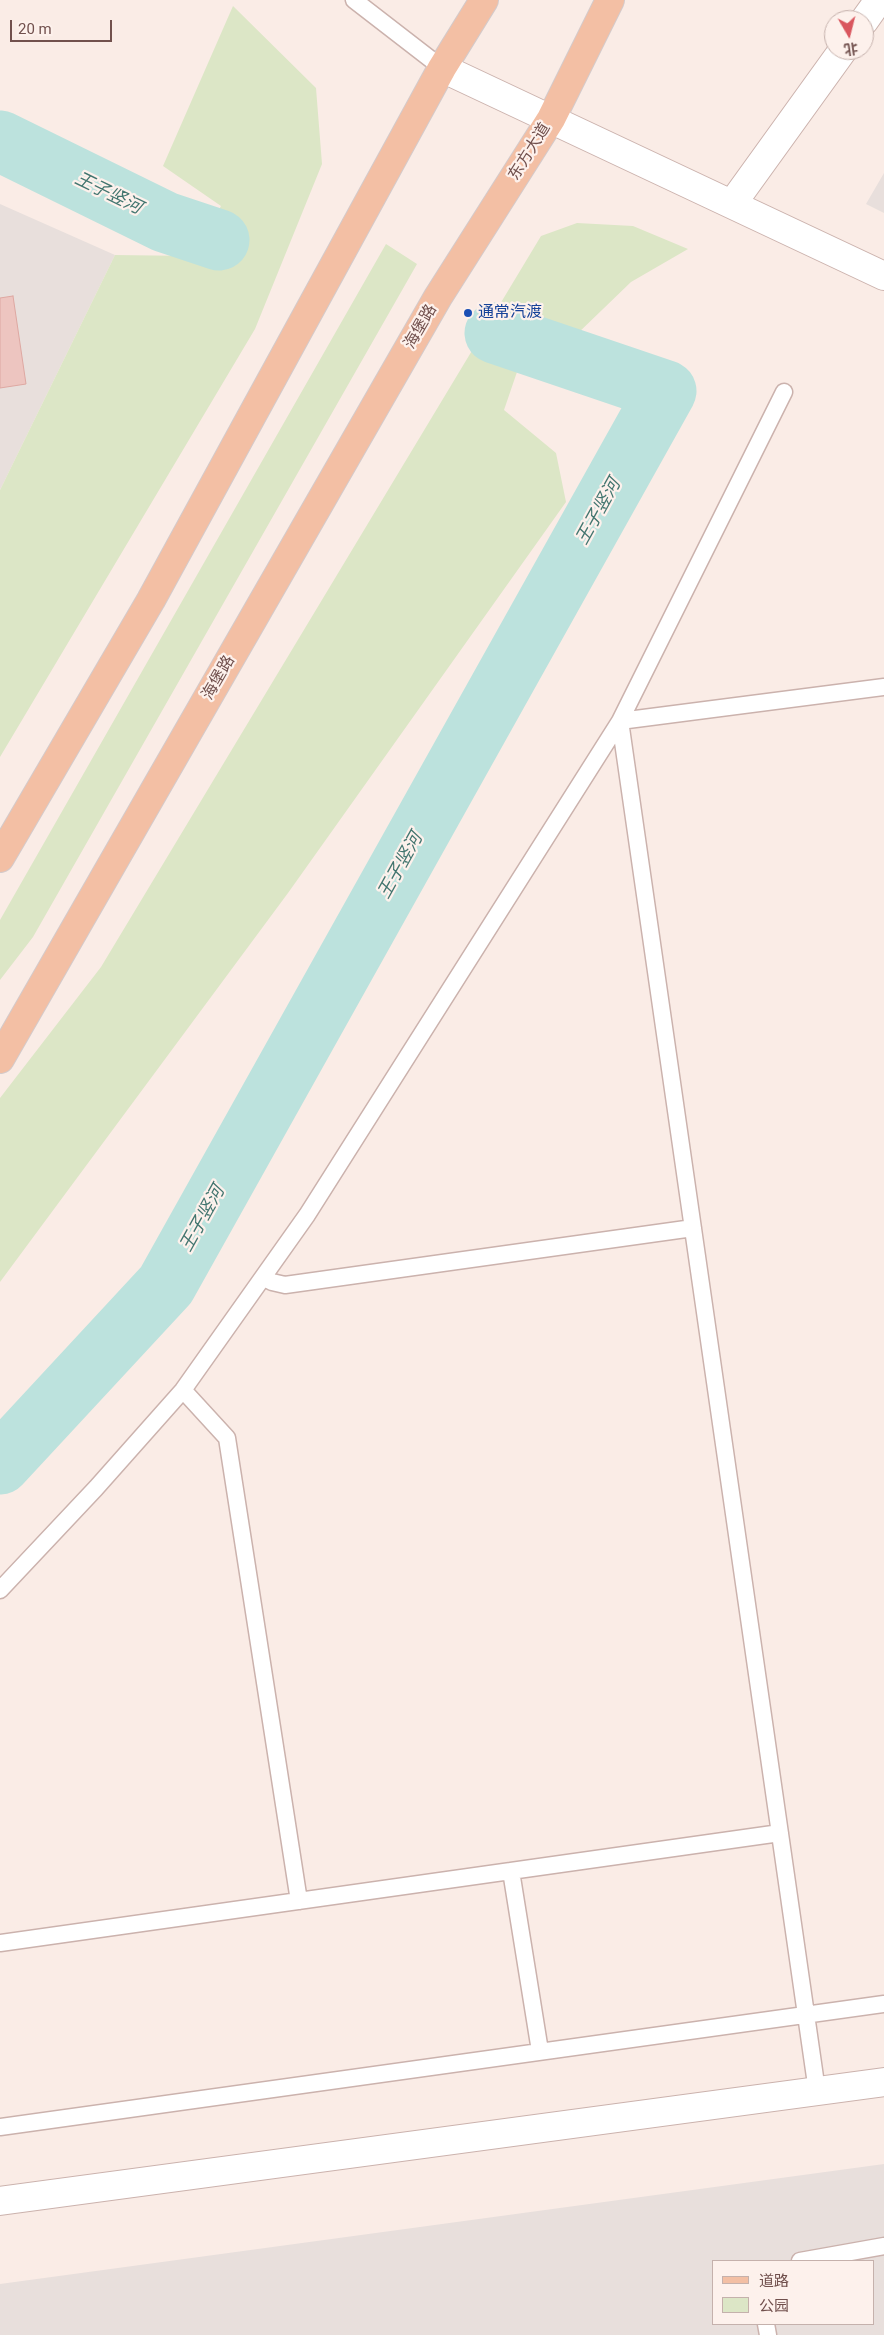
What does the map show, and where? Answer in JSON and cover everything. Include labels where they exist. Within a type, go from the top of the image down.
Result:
[{"type":"main road","points":[[0,858],[155,591],[442,68],[484,0]]},
{"type":"main road","name":"东方大道","points":[[438,297],[550,119],[610,0]]},
{"type":"main road","name":"海堡路","points":[[0,1059],[438,297]]},
{"type":"street","points":[[872,10],[880,0]]},
{"type":"street","points":[[732,204],[836,60]]},
{"type":"street","points":[[442,68],[884,276]]},
{"type":"street","points":[[0,2201],[884,2082]]},
{"type":"lane","points":[[354,0],[442,68]]},
{"type":"lane","points":[[0,1590],[96,1488],[183,1390],[307,1215],[620,721],[784,392]]},
{"type":"lane","points":[[620,721],[884,687]]},
{"type":"lane","points":[[620,721],[817,2091]]},
{"type":"lane","points":[[263,1277],[272,1282],[285,1284],[693,1228]]},
{"type":"lane","points":[[183,1390],[227,1438],[299,1901]]},
{"type":"lane","points":[[0,1943],[780,1833]]},
{"type":"lane","points":[[511,1871],[540,2052]]},
{"type":"lane","points":[[0,2127],[884,2004]]},
{"type":"lane","points":[[806,2260],[884,2246]]},
{"type":"shaded area","points":[[884,173],[884,213],[866,204]]},
{"type":"shaded area","points":[[0,204],[115,255],[0,490]]},
{"type":"shaded area","points":[[884,2164],[884,2335],[0,2335],[0,2284]]},
{"type":"green space","points":[[233,6],[316,88],[322,164],[255,329],[0,757],[0,490],[115,255],[193,256],[221,206],[163,166]]},
{"type":"green space","points":[[577,223],[633,226],[688,249],[631,282],[574,337],[517,372],[504,410],[556,453],[566,502],[288,893],[0,1282],[0,1098],[101,967],[541,236]]},
{"type":"green space","points":[[386,244],[417,264],[33,937],[0,980],[0,920]]},
{"type":"building","points":[[13,296],[26,384],[0,388],[0,298]]},
{"type":"waterway","name":"王子竖河","points":[[0,141],[165,222],[219,240]]},
{"type":"waterway","name":"王子竖河","points":[[0,1464],[166,1285],[666,391],[495,333]]},
{"type":"place","name":"通常汽渡","points":[[468,313]]}]
